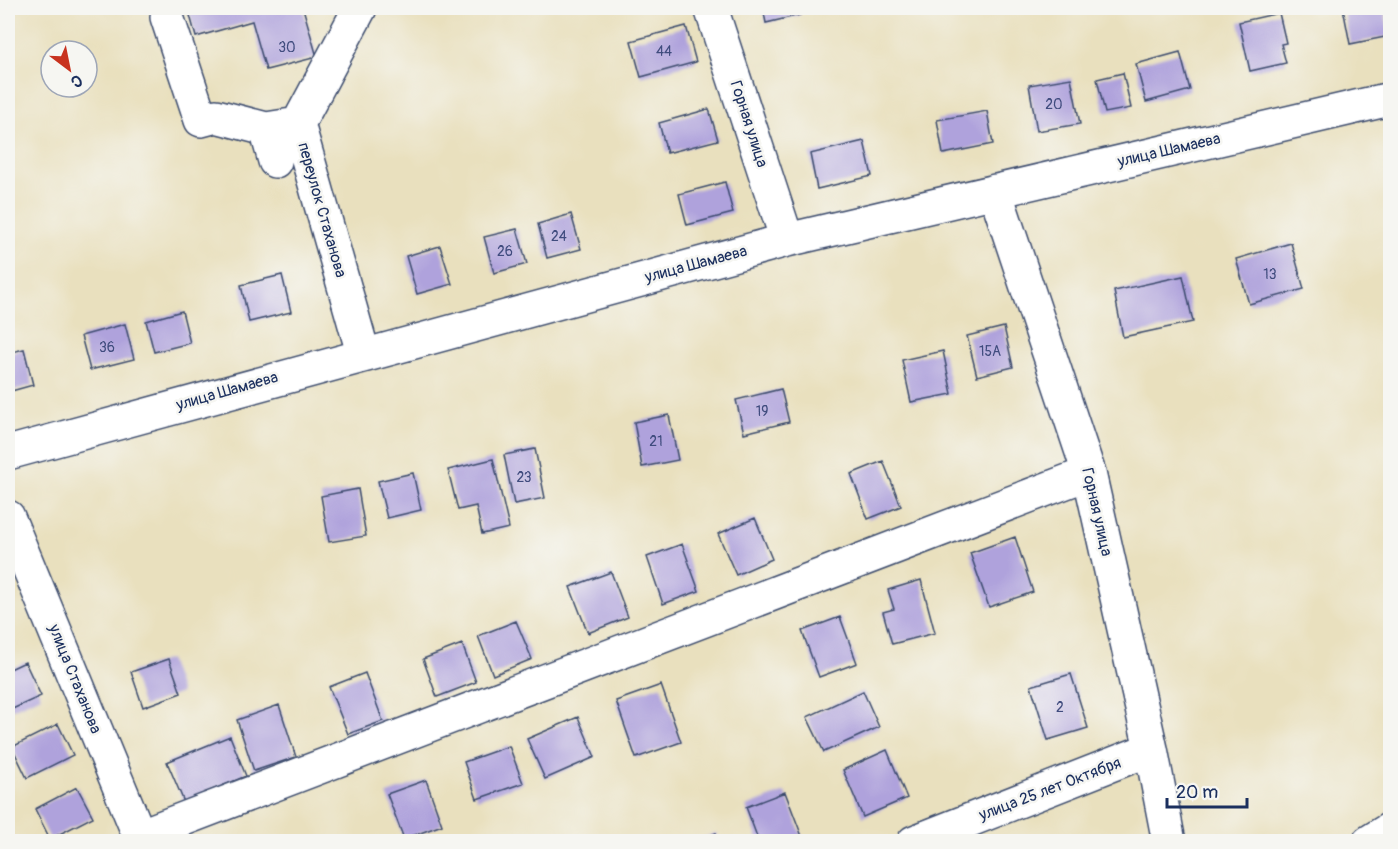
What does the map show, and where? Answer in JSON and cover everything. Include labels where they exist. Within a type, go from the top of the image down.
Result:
[{"type":"street","name":"переулок Стаханова","points":[[360,8],[298,124],[363,354]]},
{"type":"street","name":"Горная улица","points":[[711,8],[787,240]]},
{"type":"street","points":[[167,17],[201,120],[216,116],[266,129],[298,124]]},
{"type":"street","name":"улица Шамаева","points":[[8,453],[363,354],[787,240],[1390,99]]},
{"type":"street","points":[[266,129],[275,161]]},
{"type":"street","name":"Горная улица","points":[[995,191],[1089,473],[1151,749],[1169,842]]},
{"type":"street","points":[[141,839],[1089,473]]},
{"type":"street","name":"улица Стаханова","points":[[8,517],[141,839]]},
{"type":"street","name":"улица 25 лет Октября","points":[[914,842],[1151,749]]},
{"type":"street","points":[[1369,842],[1390,829]]},
{"type":"building","points":[[188,8],[303,8],[317,57],[266,70],[252,21],[196,37]]},
{"type":"building","points":[[763,8],[798,8],[800,15],[766,23]]},
{"type":"building","points":[[1343,8],[1384,8],[1390,36],[1350,44]]},
{"type":"building","points":[[1279,13],[1286,43],[1281,44],[1286,63],[1250,71],[1239,22]]},
{"type":"building","points":[[686,26],[696,62],[641,77],[631,41]]},
{"type":"building","points":[[1180,52],[1190,90],[1146,102],[1136,64]]},
{"type":"building","points":[[1123,73],[1131,108],[1105,113],[1097,79]]},
{"type":"building","points":[[1071,78],[1080,124],[1037,131],[1029,85]]},
{"type":"building","points":[[709,109],[718,140],[667,153],[659,123]]},
{"type":"building","points":[[987,111],[993,144],[943,154],[937,120]]},
{"type":"building","points":[[864,141],[872,176],[817,189],[810,154]]},
{"type":"building","points":[[725,182],[733,213],[687,225],[679,194]]},
{"type":"building","points":[[571,214],[581,249],[547,258],[538,224]]},
{"type":"building","points":[[517,229],[527,264],[494,273],[484,237]]},
{"type":"building","points":[[1291,243],[1304,289],[1249,304],[1236,259]]},
{"type":"building","points":[[440,246],[452,284],[417,294],[406,256]]},
{"type":"building","points":[[282,275],[291,312],[249,322],[241,285]]},
{"type":"building","points":[[1183,276],[1193,322],[1123,337],[1114,291]]},
{"type":"building","points":[[182,311],[190,343],[154,352],[146,321]]},
{"type":"building","points":[[125,324],[134,359],[90,370],[81,336]]},
{"type":"building","points":[[1004,327],[1013,367],[977,376],[967,336]]},
{"type":"building","points":[[24,349],[33,385],[8,392],[8,353]]},
{"type":"building","points":[[943,351],[952,394],[911,402],[902,360]]},
{"type":"building","points":[[781,389],[789,422],[744,433],[736,400]]},
{"type":"building","points":[[669,415],[678,460],[642,467],[634,422]]},
{"type":"building","points":[[535,449],[545,498],[514,504],[504,455]]},
{"type":"building","points":[[493,459],[509,528],[482,534],[476,506],[458,510],[448,470]]},
{"type":"building","points":[[883,461],[901,506],[868,519],[851,474]]},
{"type":"building","points":[[413,473],[421,510],[387,518],[378,481]]},
{"type":"building","points":[[358,489],[366,536],[329,542],[321,496]]},
{"type":"building","points":[[755,518],[772,559],[736,575],[718,534]]},
{"type":"building","points":[[1015,537],[1033,592],[989,607],[970,553]]},
{"type":"building","points":[[682,544],[699,591],[663,604],[647,557]]},
{"type":"building","points":[[611,572],[628,617],[588,633],[570,587]]},
{"type":"building","points":[[921,580],[935,633],[892,644],[883,612],[894,609],[888,590]]},
{"type":"building","points":[[840,617],[857,663],[819,677],[802,631]]},
{"type":"building","points":[[516,621],[532,659],[493,675],[478,636]]},
{"type":"building","points":[[462,644],[476,682],[437,697],[423,659]]},
{"type":"building","points":[[169,659],[181,693],[143,707],[131,672]]},
{"type":"building","points":[[25,662],[41,696],[8,711],[8,670]]},
{"type":"building","points":[[365,673],[383,721],[348,734],[329,687]]},
{"type":"building","points":[[1071,674],[1088,728],[1048,740],[1031,686]]},
{"type":"building","points":[[661,685],[681,742],[636,758],[616,701]]},
{"type":"building","points":[[863,691],[879,727],[824,752],[807,717]]},
{"type":"building","points":[[279,705],[296,757],[254,771],[237,720]]},
{"type":"building","points":[[578,717],[595,757],[545,779],[527,739]]},
{"type":"building","points":[[58,724],[73,755],[27,778],[12,747]]},
{"type":"building","points":[[230,736],[246,776],[184,802],[167,762]]},
{"type":"building","points":[[509,746],[523,783],[477,799],[464,762]]},
{"type":"building","points":[[887,750],[907,798],[863,817],[843,770]]},
{"type":"building","points":[[426,780],[442,825],[404,839],[387,794]]},
{"type":"building","points":[[77,787],[93,817],[50,839],[35,809]]},
{"type":"building","points":[[785,792],[803,839],[759,842],[746,807]]},
{"type":"building","points":[[716,833],[719,842],[695,842],[695,841]]}]
